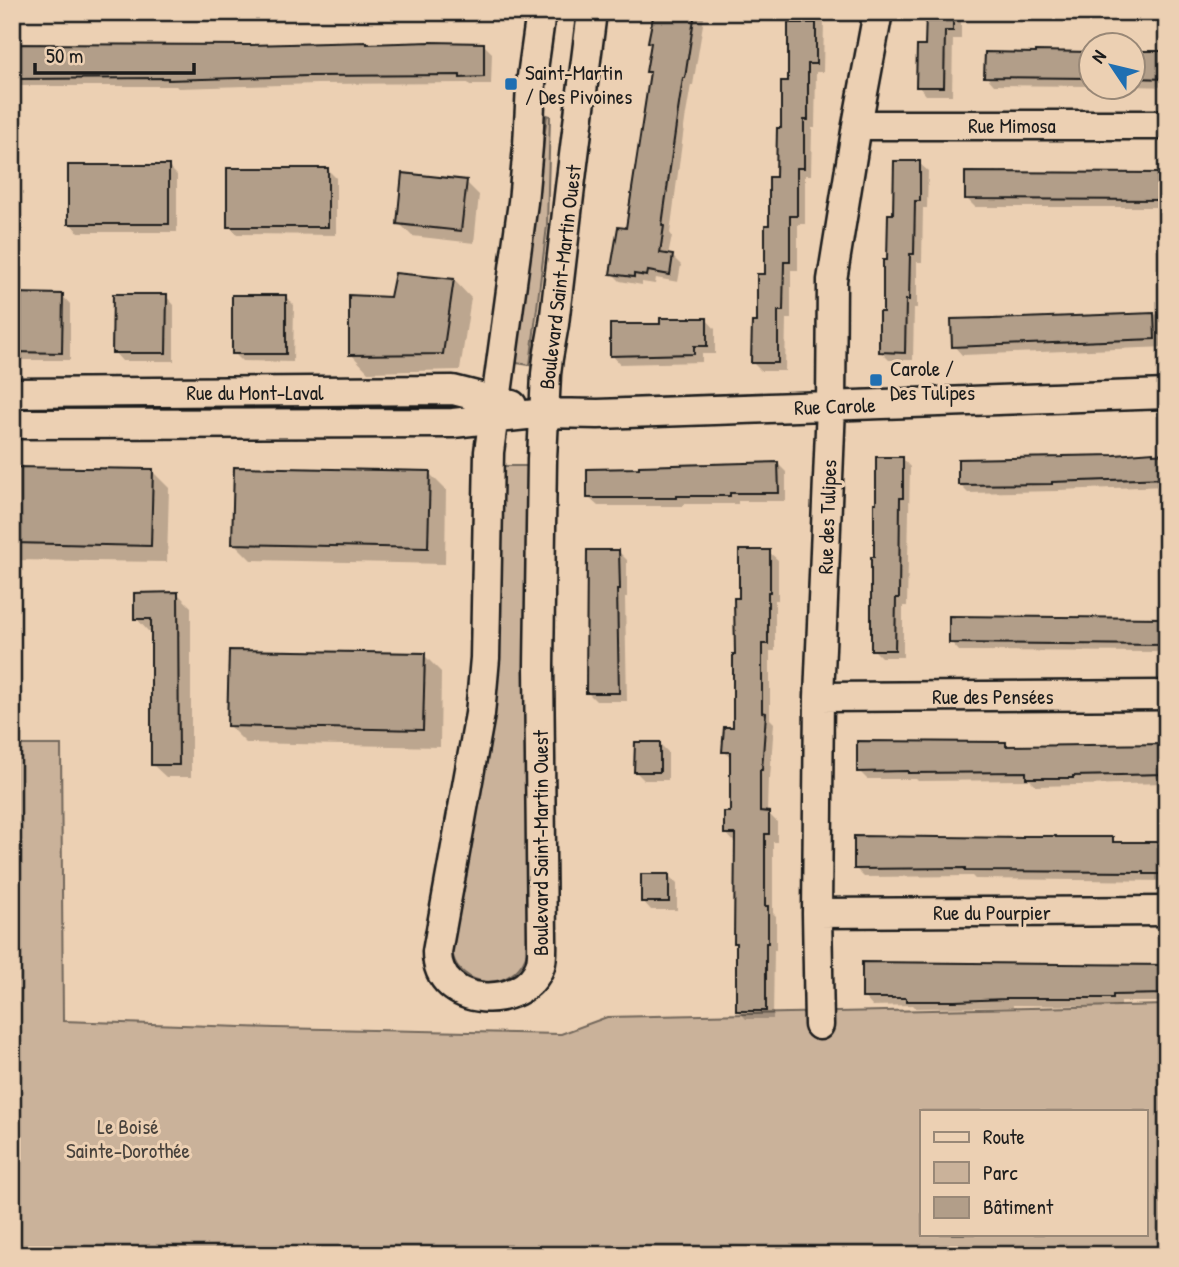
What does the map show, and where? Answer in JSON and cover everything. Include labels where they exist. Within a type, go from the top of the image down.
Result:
[{"type":"street","name":"Boulevard Saint-Martin Ouest","points":[[541,12],[531,84],[523,202],[489,452],[485,658],[480,714],[437,952],[438,967],[451,985],[465,994],[488,998],[502,996],[523,987],[541,963],[539,666],[545,413],[548,358],[592,12]]},
{"type":"street","name":"Rue des Tulipes","points":[[819,1025],[819,697],[831,406],[832,280],[878,12]]},
{"type":"street","name":"Rue Mimosa","points":[[857,125],[1167,125]]},
{"type":"street","name":"Rue du Mont-Laval","points":[[12,393],[453,390],[495,410]]},
{"type":"street","name":"Rue Carole","points":[[495,410],[598,414],[1167,394]]},
{"type":"street","name":"Rue du Mont-Laval","points":[[12,425],[453,423],[495,410]]},
{"type":"street","name":"Rue des Pensées","points":[[819,697],[1167,695]]},
{"type":"street","name":"Rue du Pourpier","points":[[817,913],[1167,911]]},
{"type":"green space","points":[[547,115],[550,116],[547,226],[530,365],[516,363]]},
{"type":"green space","points":[[500,466],[531,466],[526,691],[528,946],[525,958],[511,975],[491,982],[469,977],[455,962],[451,948]]},
{"type":"green space","name":"Le Boisé Sainte-Dorothée","points":[[12,745],[61,745],[63,1021],[561,1034],[607,1017],[1167,1005],[1167,1255],[12,1255]]},
{"type":"building","points":[[654,12],[695,12],[662,225],[660,253],[673,255],[670,275],[648,271],[647,276],[634,274],[634,277],[610,274],[618,227],[626,228],[650,72],[646,72]]},
{"type":"building","points":[[926,12],[953,12],[953,31],[945,31],[944,87],[916,87],[917,46],[925,46]]},
{"type":"building","points":[[788,23],[816,23],[816,64],[808,64],[808,120],[804,120],[804,168],[797,168],[797,216],[790,216],[790,262],[784,262],[783,311],[778,311],[778,363],[751,363],[752,322],[757,322],[757,274],[765,274],[769,177],[776,177],[777,128],[781,128],[781,81],[788,81]]},
{"type":"building","points":[[484,43],[484,77],[460,78],[460,75],[168,80],[12,79],[12,44],[250,45]]},
{"type":"building","points":[[1148,51],[1167,51],[1167,79],[1148,78]]},
{"type":"building","points":[[985,52],[1078,52],[1078,78],[984,77]]},
{"type":"building","points":[[894,161],[920,161],[920,201],[915,201],[914,254],[910,254],[909,300],[906,300],[905,353],[879,352],[879,312],[883,312],[883,260],[887,260],[888,214],[893,214]]},
{"type":"building","points":[[68,165],[169,165],[169,224],[68,224]]},
{"type":"building","points":[[227,168],[328,168],[328,227],[227,227]]},
{"type":"building","points":[[965,172],[1164,173],[1164,200],[965,199]]},
{"type":"building","points":[[402,173],[467,180],[461,231],[397,224]]},
{"type":"building","points":[[395,273],[454,279],[443,354],[349,355],[349,295],[390,297]]},
{"type":"building","points":[[12,293],[63,294],[62,353],[12,352]]},
{"type":"building","points":[[113,294],[167,294],[166,353],[112,353]]},
{"type":"building","points":[[232,295],[286,295],[286,354],[232,354]]},
{"type":"building","points":[[1154,313],[1155,339],[952,347],[951,319]]},
{"type":"building","points":[[660,318],[707,318],[707,346],[694,346],[694,354],[610,356],[610,324],[660,324]]},
{"type":"building","points":[[1167,453],[1167,478],[1052,484],[958,485],[958,459]]},
{"type":"building","points":[[876,457],[903,457],[895,650],[871,650],[871,557],[874,557]]},
{"type":"building","points":[[778,462],[779,493],[730,493],[730,496],[677,498],[587,498],[587,469]]},
{"type":"building","points":[[12,467],[153,469],[151,546],[12,543]]},
{"type":"building","points":[[234,467],[430,471],[428,548],[232,544]]},
{"type":"building","points":[[587,550],[619,550],[619,693],[586,693]]},
{"type":"building","points":[[739,550],[770,550],[768,644],[762,644],[762,712],[766,713],[760,770],[760,811],[769,812],[769,834],[765,834],[765,906],[768,906],[766,1011],[736,1011],[735,834],[724,834],[724,812],[730,812],[730,752],[722,752],[724,727],[733,727],[734,598],[739,598]]},
{"type":"building","points":[[178,592],[179,765],[151,765],[151,619],[134,619],[134,593]]},
{"type":"building","points":[[949,616],[1164,618],[1164,645],[949,643]]},
{"type":"building","points":[[229,650],[425,653],[423,730],[227,726]]},
{"type":"building","points":[[857,741],[1006,742],[1006,746],[1167,744],[1167,774],[1026,778],[1026,772],[857,772]]},
{"type":"building","points":[[635,742],[660,742],[660,772],[634,772]]},
{"type":"building","points":[[854,836],[1113,837],[1113,842],[1167,842],[1167,874],[965,871],[965,868],[854,869]]},
{"type":"building","points":[[641,874],[669,874],[669,902],[641,902]]},
{"type":"building","points":[[862,962],[1167,965],[1167,994],[1113,995],[1113,998],[955,1001],[862,998]]},
{"type":"place","name":"Saint-Martin / Des Pivoines","points":[[511,84]]},
{"type":"place","name":"Carole / Des Tulipes","points":[[876,380]]}]
